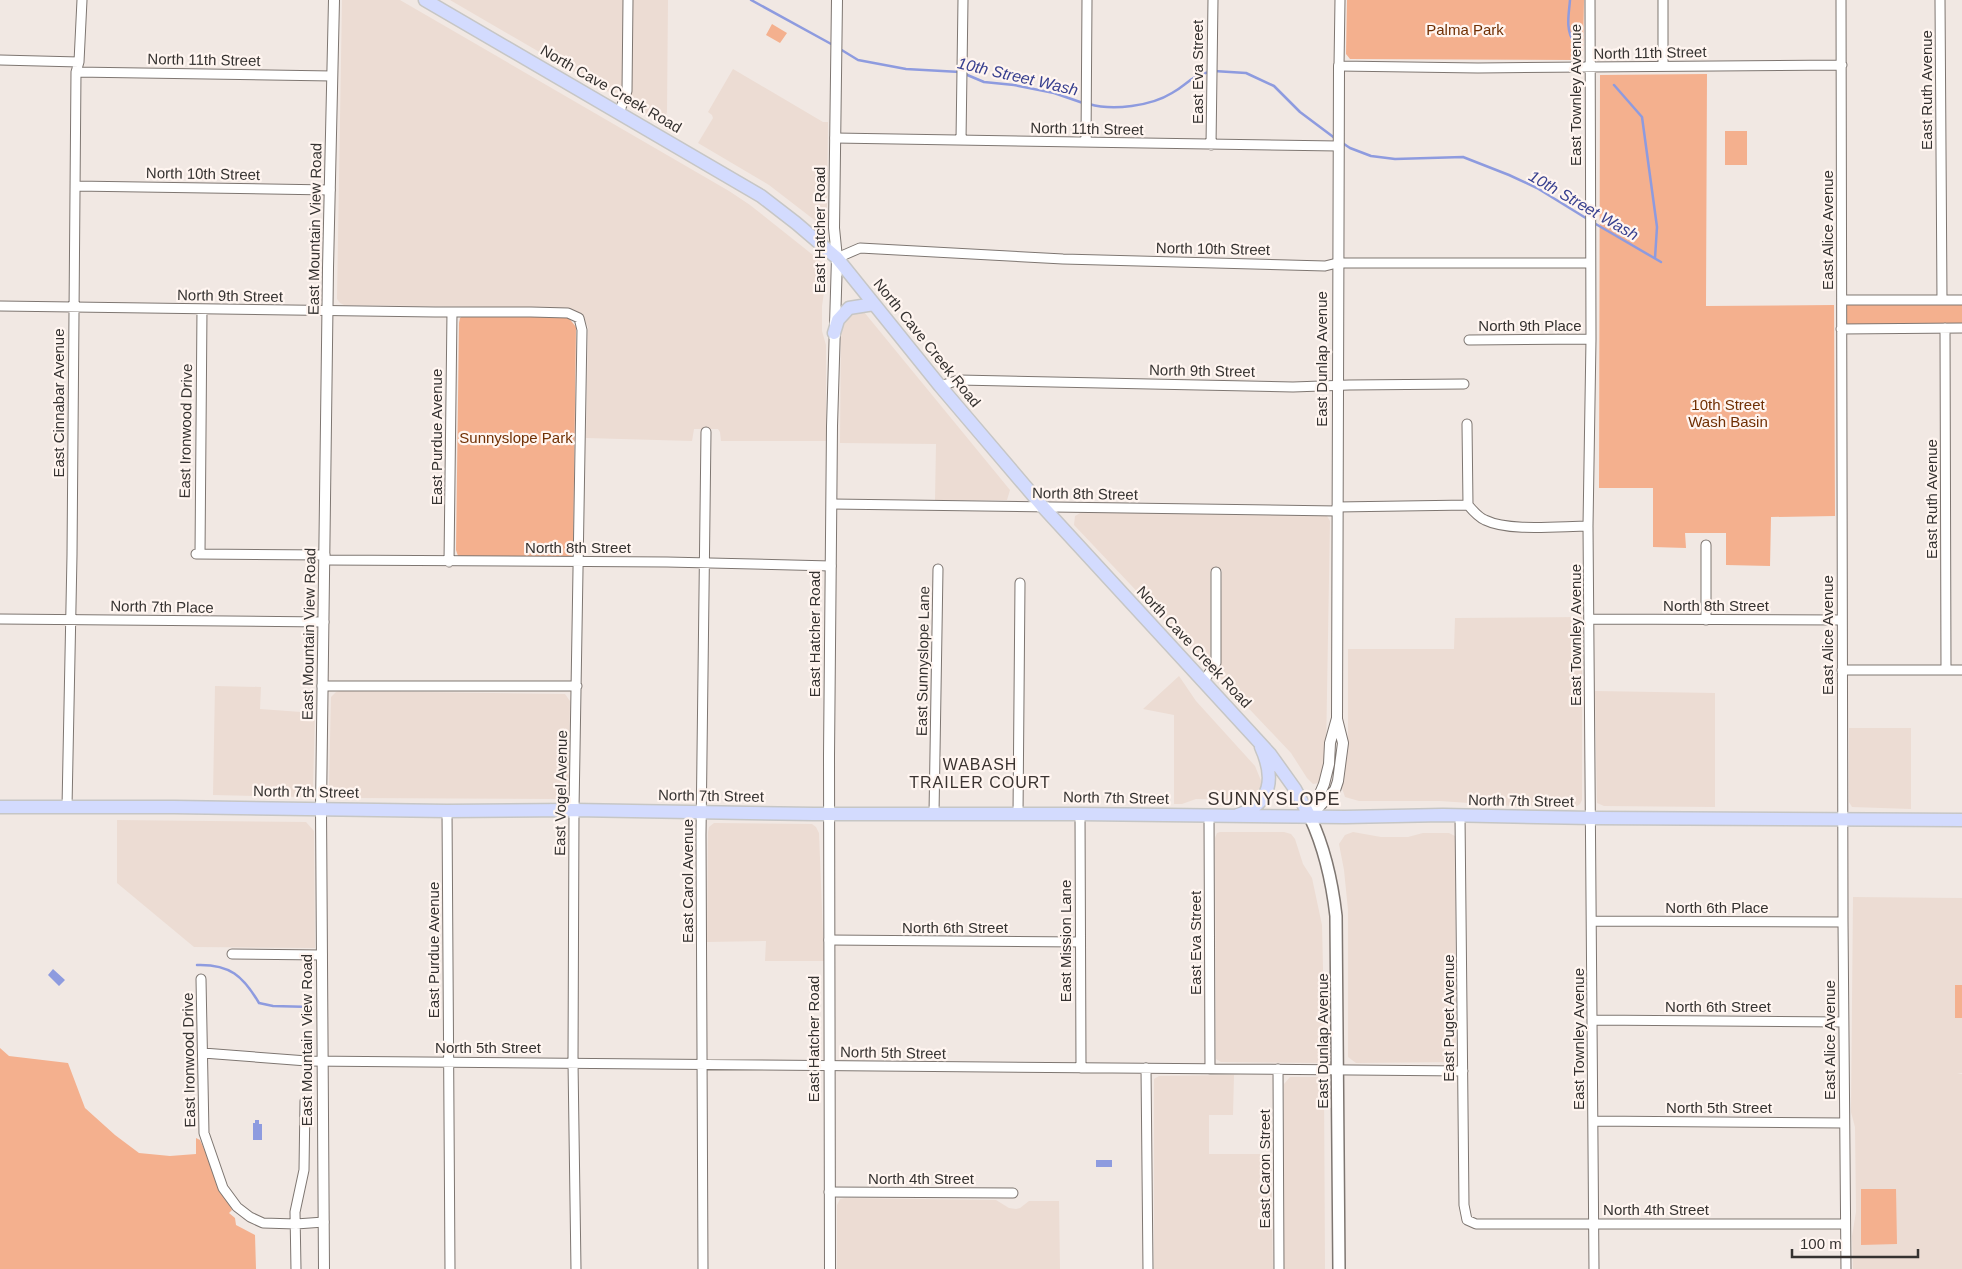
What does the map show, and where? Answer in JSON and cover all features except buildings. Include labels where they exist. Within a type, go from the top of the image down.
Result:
[{"type":"main road","name":"North Cave Creek Road","points":[[425,0],[761,196],[837,258],[940,386],[1043,507],[1258,740],[1284,771],[1310,817]]},
{"type":"main road","points":[[834,333],[838,320],[844,311],[849,308],[874,304]]},
{"type":"main road","points":[[1234,816],[1249,811],[1259,804],[1266,795],[1269,784],[1268,767],[1258,740]]},
{"type":"main road","name":"North 7th Street","points":[[0,807],[321,808],[447,811],[574,810],[829,814],[1962,820]]},
{"type":"main road","name":"East Dunlap Avenue","points":[[1310,817],[1320,838],[1327,862],[1336,916],[1339,1069],[1339,1269]]},
{"type":"street","name":"East Cinnabar Avenue","points":[[67,807],[69,620],[72,555],[76,72],[79,62],[82,0]]},
{"type":"street","name":"East Mountain View Road","points":[[324,1269],[321,808],[334,0]]},
{"type":"street","points":[[619,113],[626,91],[628,0]]},
{"type":"street","name":"East Hatcher Road","points":[[830,1269],[829,814],[834,333],[837,258],[834,228],[836,0]]},
{"type":"street","points":[[961,140],[963,0]]},
{"type":"street","points":[[1086,142],[1087,0]]},
{"type":"street","name":"East Eva Street","points":[[1211,145],[1213,0]]},
{"type":"street","name":"East Dunlap Avenue","points":[[1310,817],[1324,784],[1329,764],[1330,743],[1337,718],[1337,263],[1340,0]]},
{"type":"street","name":"East Townley Avenue","points":[[1590,0],[1591,339],[1588,526],[1590,619],[1589,800],[1592,818],[1594,1269]]},
{"type":"street","points":[[1663,0],[1663,66]]},
{"type":"street","name":"East Alice Avenue","points":[[1842,0],[1842,670],[1846,1269]]},
{"type":"street","name":"East Ruth Avenue","points":[[1940,0],[1942,300]]},
{"type":"street","points":[[0,60],[79,62]]},
{"type":"street","name":"North 11th Street","points":[[1339,66],[1842,65]]},
{"type":"street","name":"North 11th Street","points":[[76,72],[332,76]]},
{"type":"street","name":"North 11th Street","points":[[835,138],[1338,146]]},
{"type":"street","name":"North 10th Street","points":[[75,186],[330,190]]},
{"type":"street","name":"North 10th Street","points":[[837,258],[860,248],[1063,260],[1325,266],[1337,263],[1590,263]]},
{"type":"street","points":[[1842,300],[1962,300]]},
{"type":"street","name":"North 9th Street","points":[[0,306],[561,312],[579,318]]},
{"type":"street","name":"East Ironwood Drive","points":[[198,554],[202,309]]},
{"type":"street","name":"East Purdue Avenue","points":[[449,562],[452,312]]},
{"type":"street","name":"East Vogel Avenue","points":[[576,1269],[574,810],[582,330],[579,318]]},
{"type":"street","name":"East Ruth Avenue","points":[[1945,328],[1946,670]]},
{"type":"street","points":[[1841,329],[1962,328]]},
{"type":"street","name":"North 9th Place","points":[[1469,340],[1591,339]]},
{"type":"street","name":"North 9th Street","points":[[940,386],[959,380],[1293,387],[1464,384]]},
{"type":"street","points":[[1467,424],[1468,505],[1474,513],[1494,524],[1524,527],[1588,526]]},
{"type":"street","name":"East Carol Avenue","points":[[703,1269],[702,812],[706,432]]},
{"type":"street","name":"North 8th Street","points":[[832,504],[1337,509],[1468,505]]},
{"type":"street","points":[[1706,545],[1706,620]]},
{"type":"street","name":"North 8th Street","points":[[198,554],[449,562],[705,563],[831,566]]},
{"type":"street","name":"East Sunnyslope Lane","points":[[934,814],[938,569]]},
{"type":"street","points":[[1203,682],[1216,663],[1216,572]]},
{"type":"street","points":[[1018,814],[1020,583]]},
{"type":"street","name":"North 7th Place","points":[[0,619],[324,622]]},
{"type":"street","name":"North 8th Street","points":[[1590,619],[1842,620]]},
{"type":"street","points":[[1842,670],[1962,670]]},
{"type":"street","points":[[322,686],[576,686]]},
{"type":"street","name":"East Purdue Avenue","points":[[447,811],[450,1269]]},
{"type":"street","name":"East Mission Lane","points":[[1080,814],[1081,1068]]},
{"type":"street","name":"East Eva Street","points":[[1209,816],[1210,1069]]},
{"type":"street","name":"East Puget Avenue","points":[[1460,816],[1464,1205],[1467,1220]]},
{"type":"street","name":"North 6th Place","points":[[1592,921],[1843,922]]},
{"type":"street","name":"North 6th Street","points":[[829,940],[1080,942]]},
{"type":"street","points":[[232,954],[322,955]]},
{"type":"street","name":"East Ironwood Drive","points":[[201,979],[204,1133],[224,1188],[238,1207],[250,1217],[263,1223],[296,1224]]},
{"type":"street","name":"North 6th Street","points":[[1592,1020],[1844,1022]]},
{"type":"street","name":"North 5th Street","points":[[203,1053],[322,1061],[1463,1070]]},
{"type":"street","points":[[1146,1068],[1148,1269]]},
{"type":"street","name":"East Caron Street","points":[[1278,1069],[1279,1269]]},
{"type":"street","points":[[296,1269],[295,1212],[304,1170],[304,1101]]},
{"type":"street","name":"North 5th Street","points":[[1593,1121],[1844,1123]]},
{"type":"street","name":"North 4th Street","points":[[829,1192],[1013,1193]]},
{"type":"street","name":"North 4th Street","points":[[1467,1220],[1476,1224],[1845,1224]]},
{"type":"street","points":[[296,1224],[324,1222]]},
{"type":"shaded area","points":[[342,0],[400,0],[729,191],[750,205],[818,259],[827,272],[822,306],[822,331],[826,345],[826,441],[721,441],[718,429],[694,429],[692,441],[586,438],[588,327],[581,313],[567,308],[344,305],[340,303],[337,299]]},
{"type":"shaded area","points":[[450,0],[623,0],[622,85],[620,92],[610,93]]},
{"type":"shaded area","points":[[633,0],[668,0],[667,112],[663,123],[633,106],[631,102]]},
{"type":"shaded area","points":[[733,69],[823,122],[828,122],[827,215],[824,222],[817,222],[769,185],[698,143],[713,118],[708,112]]},
{"type":"shaded area","points":[[864,312],[1010,490],[1007,500],[935,500],[936,444],[840,443],[841,321],[847,313]]},
{"type":"shaded area","points":[[1082,512],[1327,516],[1330,521],[1326,751],[1319,783],[1313,784],[1307,778],[1291,753],[1220,678],[1222,570],[1210,570],[1210,657],[1209,660],[1204,662],[1074,525],[1075,516]]},
{"type":"shaded area","points":[[1582,617],[1582,800],[1580,804],[1577,806],[1512,806],[1440,801],[1359,801],[1345,797],[1341,785],[1348,741],[1348,649],[1454,649],[1455,618]]},
{"type":"shaded area","points":[[1179,676],[1196,701],[1255,766],[1262,783],[1262,789],[1250,800],[1196,799],[1182,804],[1174,804],[1174,715],[1143,709]]},
{"type":"shaded area","points":[[215,686],[261,687],[260,709],[315,713],[313,790],[310,796],[213,795]]},
{"type":"shaded area","points":[[340,691],[565,694],[570,701],[569,792],[567,796],[558,799],[357,798],[333,795],[329,785],[331,697]]},
{"type":"shaded area","points":[[1595,691],[1715,693],[1715,807],[1604,806],[1597,803]]},
{"type":"shaded area","points":[[1849,728],[1911,728],[1911,809],[1852,807],[1849,802]]},
{"type":"shaded area","points":[[117,820],[306,822],[314,831],[315,948],[194,947],[117,883]]},
{"type":"shaded area","points":[[714,823],[812,824],[816,827],[819,833],[824,961],[765,961],[766,941],[707,942],[708,832],[709,827]]},
{"type":"shaded area","points":[[1284,832],[1291,834],[1295,839],[1303,864],[1312,878],[1322,925],[1325,1056],[1321,1063],[1221,1062],[1216,1059],[1215,838],[1217,833]]},
{"type":"shaded area","points":[[1353,832],[1381,837],[1408,837],[1423,833],[1449,833],[1455,836],[1456,1056],[1453,1062],[1356,1063],[1348,1057],[1348,910],[1339,844],[1345,835]]},
{"type":"shaded area","points":[[1853,897],[1962,898],[1962,1073],[1957,1073],[1962,1074],[1962,1269],[1853,1269],[1852,1236],[1856,1212],[1855,1127],[1851,1112]]},
{"type":"shaded area","points":[[1234,1075],[1233,1115],[1209,1115],[1209,1154],[1271,1154],[1273,1269],[1154,1269],[1154,1079],[1159,1076]]},
{"type":"shaded area","points":[[1290,1077],[1319,1077],[1323,1079],[1324,1084],[1325,1269],[1284,1269],[1284,1084]]},
{"type":"shaded area","points":[[840,1199],[996,1200],[1009,1208],[1016,1209],[1029,1201],[1059,1201],[1060,1269],[837,1269],[837,1205]]},
{"type":"green space","name":"Palma Park","points":[[1347,0],[1584,0],[1583,53],[1577,60],[1350,59],[1346,54]]},
{"type":"green space","points":[[772,24],[787,33],[780,43],[766,35]]},
{"type":"green space","name":"10th Street Wash Basin","points":[[1707,74],[1706,306],[1834,305],[1835,516],[1771,517],[1770,566],[1726,565],[1726,533],[1685,533],[1686,548],[1653,547],[1653,488],[1599,488],[1600,75]]},
{"type":"green space","points":[[1725,131],[1747,131],[1747,165],[1725,165]]},
{"type":"green space","points":[[1962,304],[1962,324],[1845,325],[1845,305]]},
{"type":"green space","name":"Sunnyslope Park","points":[[464,315],[568,317],[576,327],[573,554],[569,558],[461,558],[458,556],[456,550],[459,323],[460,318]]},
{"type":"green space","points":[[1955,985],[1962,985],[1962,1018],[1955,1018]]},
{"type":"green space","points":[[0,1048],[9,1056],[68,1063],[85,1108],[115,1135],[139,1153],[170,1156],[196,1154],[196,1138],[200,1140],[232,1210],[229,1213],[235,1218],[236,1225],[255,1235],[256,1269],[0,1269]]},
{"type":"green space","points":[[1861,1189],[1896,1189],[1897,1244],[1861,1245]]},
{"type":"water","points":[[53,969],[65,980],[59,986],[48,975]]},
{"type":"water","points":[[255,1120],[259,1120],[259,1124],[262,1124],[262,1140],[253,1140],[253,1123],[255,1123]]},
{"type":"water","points":[[1096,1160],[1112,1160],[1112,1167],[1096,1167]]},
{"type":"waterway","name":"10th Street Wash","points":[[751,0],[833,45]]},
{"type":"waterway","points":[[1570,0],[1569,32],[1574,42]]},
{"type":"waterway","name":"10th Street Wash","points":[[840,49],[858,60],[906,69],[960,72]]},
{"type":"waterway","name":"10th Street Wash","points":[[1214,71],[1246,73],[1274,86],[1300,112],[1336,139]]},
{"type":"waterway","name":"10th Street Wash","points":[[1089,104],[1109,107],[1143,104],[1172,93],[1193,78],[1209,72]]},
{"type":"waterway","name":"10th Street Wash","points":[[965,74],[984,82],[1014,85],[1054,93],[1083,103]]},
{"type":"waterway","name":"10th Street Wash","points":[[1614,85],[1642,117],[1657,227],[1655,258]]},
{"type":"waterway","name":"10th Street Wash","points":[[1341,142],[1350,148],[1371,156],[1395,159],[1463,157],[1537,188],[1589,220]]},
{"type":"waterway","name":"10th Street Wash","points":[[1594,223],[1661,262]]},
{"type":"waterway","points":[[197,965],[227,969],[241,979],[259,1003],[273,1006],[312,1007]]},
{"type":"district","name":"WABASH TRAILER COURT","points":[[980,773]]},
{"type":"district","name":"SUNNYSLOPE","points":[[1274,799]]}]
